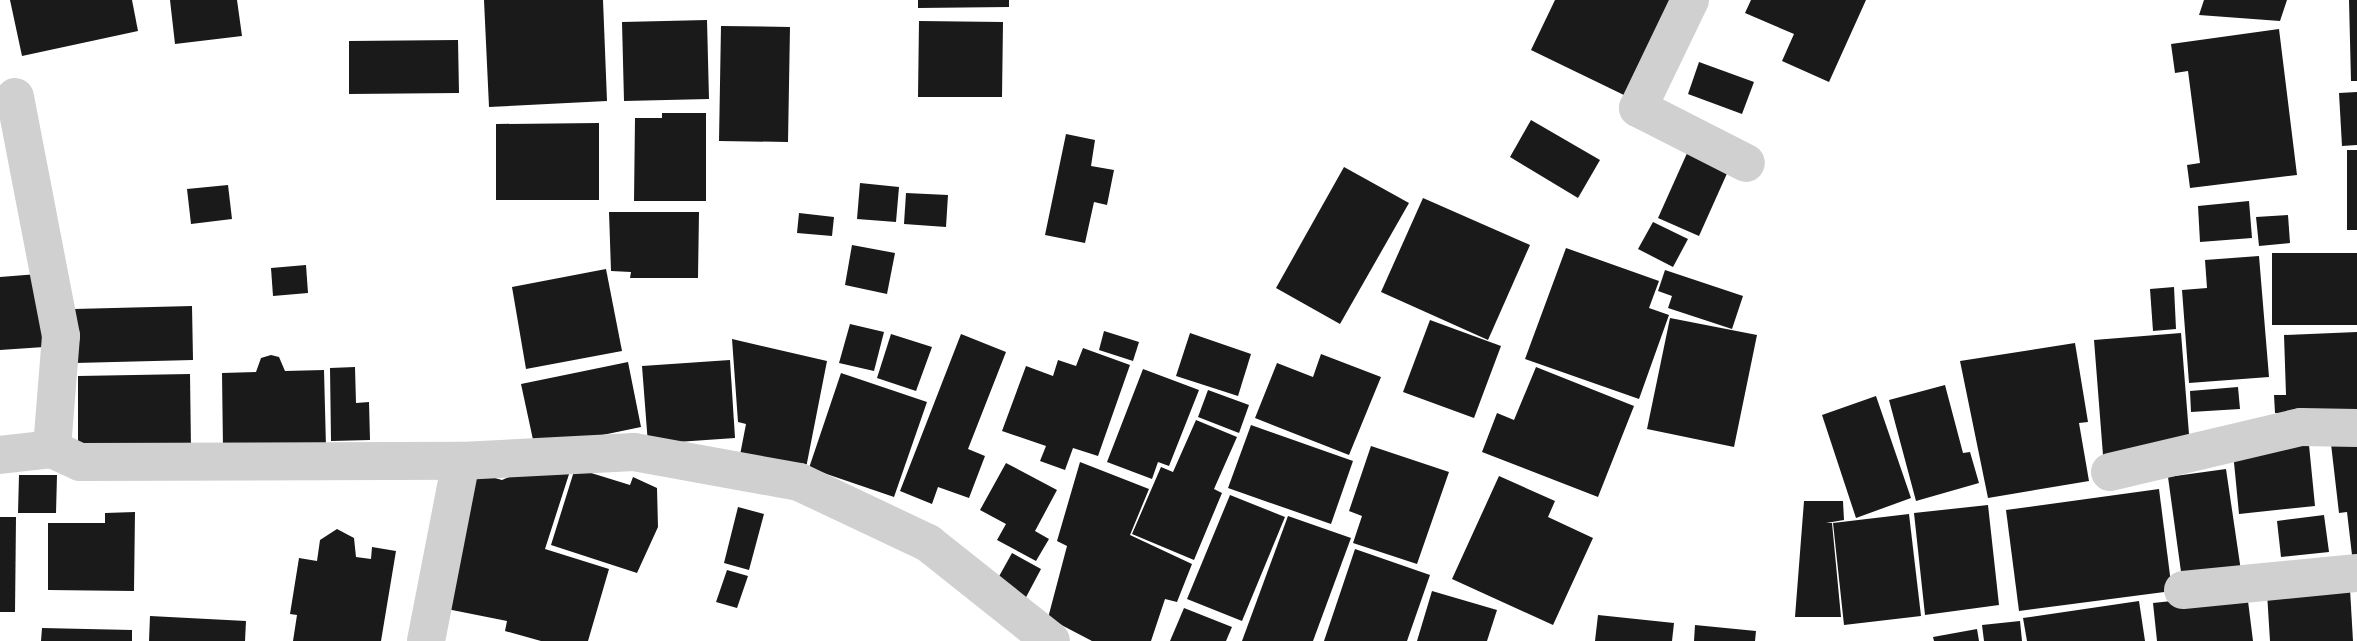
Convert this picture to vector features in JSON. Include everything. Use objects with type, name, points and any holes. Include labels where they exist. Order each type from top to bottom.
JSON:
[{"type":"street","points":[[1690,0],[1638,108],[1746,163]]},
{"type":"street","points":[[15,97],[61,336],[52,449]]},
{"type":"street","points":[[2110,472],[2301,427],[2357,428]]},
{"type":"street","points":[[0,455],[52,449],[80,462],[461,461],[634,452],[799,482],[928,544],[1051,641]]},
{"type":"street","points":[[426,641],[461,461]]},
{"type":"street","points":[[2183,590],[2357,573]]},
{"type":"building","points":[[10,0],[132,0],[138,31],[22,56]]},
{"type":"building","points":[[170,0],[237,0],[242,36],[175,44]]},
{"type":"building","points":[[484,0],[603,0],[607,101],[489,107]]},
{"type":"building","points":[[918,0],[1009,0],[1009,7],[918,8]]},
{"type":"building","points":[[1555,0],[1676,0],[1628,97],[1531,50]]},
{"type":"building","points":[[1751,0],[1866,0],[1829,82],[1782,61],[1794,34],[1745,13]]},
{"type":"building","points":[[2204,0],[2287,0],[2280,21],[2199,15]]},
{"type":"building","points":[[2349,0],[2357,0],[2357,81],[2351,81]]},
{"type":"building","points":[[707,20],[709,99],[624,101],[622,22]]},
{"type":"building","points":[[919,21],[1003,22],[1002,97],[918,97]]},
{"type":"building","points":[[721,26],[790,27],[788,142],[719,141]]},
{"type":"building","points":[[2279,29],[2297,175],[2190,188],[2187,165],[2200,163],[2188,71],[2175,73],[2171,44]]},
{"type":"building","points":[[458,40],[459,93],[349,94],[349,41]]},
{"type":"building","points":[[1699,62],[1754,82],[1742,114],[1688,94]]},
{"type":"building","points":[[2357,92],[2357,145],[2342,146],[2339,93]]},
{"type":"building","points":[[662,113],[706,113],[706,201],[634,201],[635,118],[662,118]]},
{"type":"building","points":[[1531,120],[1600,160],[1578,198],[1510,157]]},
{"type":"building","points":[[599,123],[599,200],[496,200],[496,124]]},
{"type":"building","points":[[1066,134],[1095,140],[1091,166],[1114,170],[1107,205],[1094,202],[1085,243],[1045,235]]},
{"type":"building","points":[[2347,150],[2357,150],[2357,230],[2347,230]]},
{"type":"building","points":[[1688,151],[1729,169],[1699,236],[1658,218]]},
{"type":"building","points":[[1344,167],[1409,203],[1340,324],[1276,288]]},
{"type":"building","points":[[860,183],[899,187],[896,222],[857,219]]},
{"type":"building","points":[[228,185],[232,219],[191,224],[187,189]]},
{"type":"building","points":[[906,193],[948,195],[946,227],[904,224]]},
{"type":"building","points":[[1423,198],[1530,245],[1488,340],[1381,292]]},
{"type":"building","points":[[2249,201],[2252,238],[2200,242],[2198,206]]},
{"type":"building","points":[[609,212],[699,212],[698,278],[630,278],[631,272],[611,271]]},
{"type":"building","points":[[799,213],[834,217],[832,236],[797,233]]},
{"type":"building","points":[[2288,215],[2290,243],[2259,246],[2256,217]]},
{"type":"building","points":[[1653,222],[1688,239],[1673,267],[1638,249]]},
{"type":"building","points":[[852,245],[895,253],[887,294],[845,285]]},
{"type":"building","points":[[1566,248],[1659,281],[1649,308],[1669,315],[1639,399],[1525,359]]},
{"type":"building","points":[[2272,253],[2357,253],[2357,325],[2272,325]]},
{"type":"building","points":[[2259,256],[2269,377],[2189,383],[2182,290],[2207,288],[2205,260]]},
{"type":"building","points":[[306,265],[308,293],[273,296],[271,268]]},
{"type":"building","points":[[606,269],[622,351],[526,369],[512,287]]},
{"type":"building","points":[[1665,270],[1743,296],[1732,329],[1668,308],[1672,296],[1658,291]]},
{"type":"building","points":[[38,274],[44,347],[0,350],[0,277]]},
{"type":"building","points":[[2174,287],[2176,329],[2153,331],[2150,289]]},
{"type":"building","points":[[192,306],[193,360],[75,363],[74,309]]},
{"type":"building","points":[[1670,318],[1757,335],[1734,447],[1647,429]]},
{"type":"building","points":[[1430,320],[1501,346],[1474,418],[1403,392]]},
{"type":"building","points":[[850,324],[884,332],[874,371],[839,363]]},
{"type":"building","points":[[1104,331],[1139,342],[1133,361],[1099,350]]},
{"type":"building","points":[[2357,332],[2357,416],[2275,413],[2274,395],[2286,395],[2284,335]]},
{"type":"building","points":[[1190,333],[1251,354],[1238,396],[1176,376]]},
{"type":"building","points":[[2181,333],[2190,447],[2103,455],[2094,340]]},
{"type":"building","points":[[891,334],[932,347],[916,391],[877,378]]},
{"type":"building","points":[[961,334],[1006,352],[968,449],[985,456],[969,498],[938,487],[932,504],[900,491]]},
{"type":"building","points":[[732,339],[827,361],[806,468],[740,455],[746,424],[738,422]]},
{"type":"building","points":[[2075,343],[2088,422],[2079,423],[2089,481],[1988,498],[1960,361]]},
{"type":"building","points":[[1083,348],[1130,365],[1098,456],[1073,448],[1065,470],[1040,461],[1046,446],[1002,431],[1026,366],[1053,376],[1058,360],[1076,366]]},
{"type":"building","points":[[1321,354],[1381,377],[1349,455],[1255,418],[1277,363],[1313,377]]},
{"type":"building","points":[[271,355],[279,357],[285,371],[324,370],[326,447],[223,450],[222,373],[256,372],[261,358]]},
{"type":"building","points":[[730,360],[735,438],[648,444],[642,366]]},
{"type":"building","points":[[628,362],[641,427],[535,449],[521,384]]},
{"type":"building","points":[[355,367],[356,403],[369,402],[370,440],[331,441],[330,368]]},
{"type":"building","points":[[1536,367],[1634,406],[1598,497],[1482,452],[1497,413],[1514,420]]},
{"type":"building","points":[[1143,369],[1199,390],[1169,466],[1158,462],[1152,479],[1107,462]]},
{"type":"building","points":[[841,373],[927,402],[894,497],[809,468]]},
{"type":"building","points":[[190,374],[191,450],[78,452],[78,376]]},
{"type":"building","points":[[1945,385],[1963,453],[1970,452],[1979,483],[1916,501],[1889,400]]},
{"type":"building","points":[[2238,387],[2240,409],[2191,412],[2190,391]]},
{"type":"building","points":[[1208,390],[1249,405],[1239,433],[1198,417]]},
{"type":"building","points":[[1876,396],[1911,498],[1856,518],[1822,415]]},
{"type":"building","points":[[1196,420],[1237,437],[1214,489],[1222,493],[1194,560],[1132,534],[1161,467],[1173,472]]},
{"type":"building","points":[[1251,425],[1353,461],[1331,524],[1228,488]]},
{"type":"building","points":[[2357,441],[2357,555],[2352,555],[2347,512],[2339,513],[2331,444]]},
{"type":"building","points":[[2309,445],[2315,506],[2239,514],[2233,452]]},
{"type":"building","points":[[1371,446],[1449,472],[1417,564],[1353,543],[1362,516],[1349,511]]},
{"type":"building","points":[[1080,462],[1149,489],[1130,535],[1192,564],[1177,602],[1165,599],[1151,641],[1092,641],[1048,618],[1067,546],[1057,541]]},
{"type":"building","points":[[1006,463],[1057,490],[1035,531],[1049,539],[1036,561],[997,540],[1006,524],[980,510]]},
{"type":"building","points":[[534,466],[571,468],[545,549],[609,569],[588,641],[541,641],[505,631],[507,621],[442,608],[473,472],[502,480]]},
{"type":"building","points":[[575,468],[630,485],[633,477],[657,488],[658,527],[637,573],[551,545]]},
{"type":"building","points":[[2226,469],[2241,571],[2182,579],[2168,477]]},
{"type":"building","points":[[19,475],[57,475],[56,513],[18,513]]},
{"type":"building","points":[[1499,476],[1555,501],[1548,517],[1593,538],[1553,625],[1452,579]]},
{"type":"building","points":[[2159,489],[2172,591],[2019,611],[2006,510]]},
{"type":"building","points":[[1230,495],[1285,517],[1242,621],[1187,599]]},
{"type":"building","points":[[1804,501],[1843,501],[1844,520],[1826,523],[1832,523],[1841,617],[1795,617]]},
{"type":"building","points":[[1988,505],[1999,605],[1925,615],[1914,513]]},
{"type":"building","points":[[738,507],[764,514],[749,570],[724,563]]},
{"type":"building","points":[[135,512],[134,591],[48,590],[48,523],[105,523],[105,513]]},
{"type":"building","points":[[1909,514],[1921,616],[1844,625],[1833,523]]},
{"type":"building","points":[[2324,515],[2329,552],[2281,557],[2277,521]]},
{"type":"building","points":[[1288,516],[1351,538],[1313,641],[1242,641]]},
{"type":"building","points":[[0,517],[16,517],[15,612],[0,612]]},
{"type":"building","points":[[337,529],[354,538],[356,557],[371,559],[372,547],[396,551],[381,641],[293,641],[297,615],[290,614],[299,558],[317,561],[320,540]]},
{"type":"building","points":[[1355,549],[1430,575],[1407,641],[1324,641]]},
{"type":"building","points":[[1012,553],[1041,569],[1024,601],[997,580]]},
{"type":"building","points":[[727,570],[748,576],[737,608],[716,602]]},
{"type":"building","points":[[2350,589],[2353,641],[2270,641],[2267,593]]},
{"type":"building","points":[[1432,591],[1497,610],[1487,641],[1417,641]]},
{"type":"building","points":[[2247,593],[2253,641],[2157,641],[2153,603]]},
{"type":"building","points":[[2139,601],[2145,641],[2027,641],[2023,618]]},
{"type":"building","points":[[1184,608],[1232,627],[1226,641],[1170,641]]},
{"type":"building","points":[[1598,615],[1674,623],[1672,641],[1595,641]]},
{"type":"building","points":[[150,616],[246,621],[245,641],[149,641]]},
{"type":"building","points":[[2020,621],[2022,641],[1984,641],[1982,625]]},
{"type":"building","points":[[1695,625],[1756,631],[1755,641],[1694,641]]},
{"type":"building","points":[[42,628],[132,630],[132,641],[41,641]]},
{"type":"building","points":[[1977,629],[1979,641],[1934,641],[1933,637]]}]
